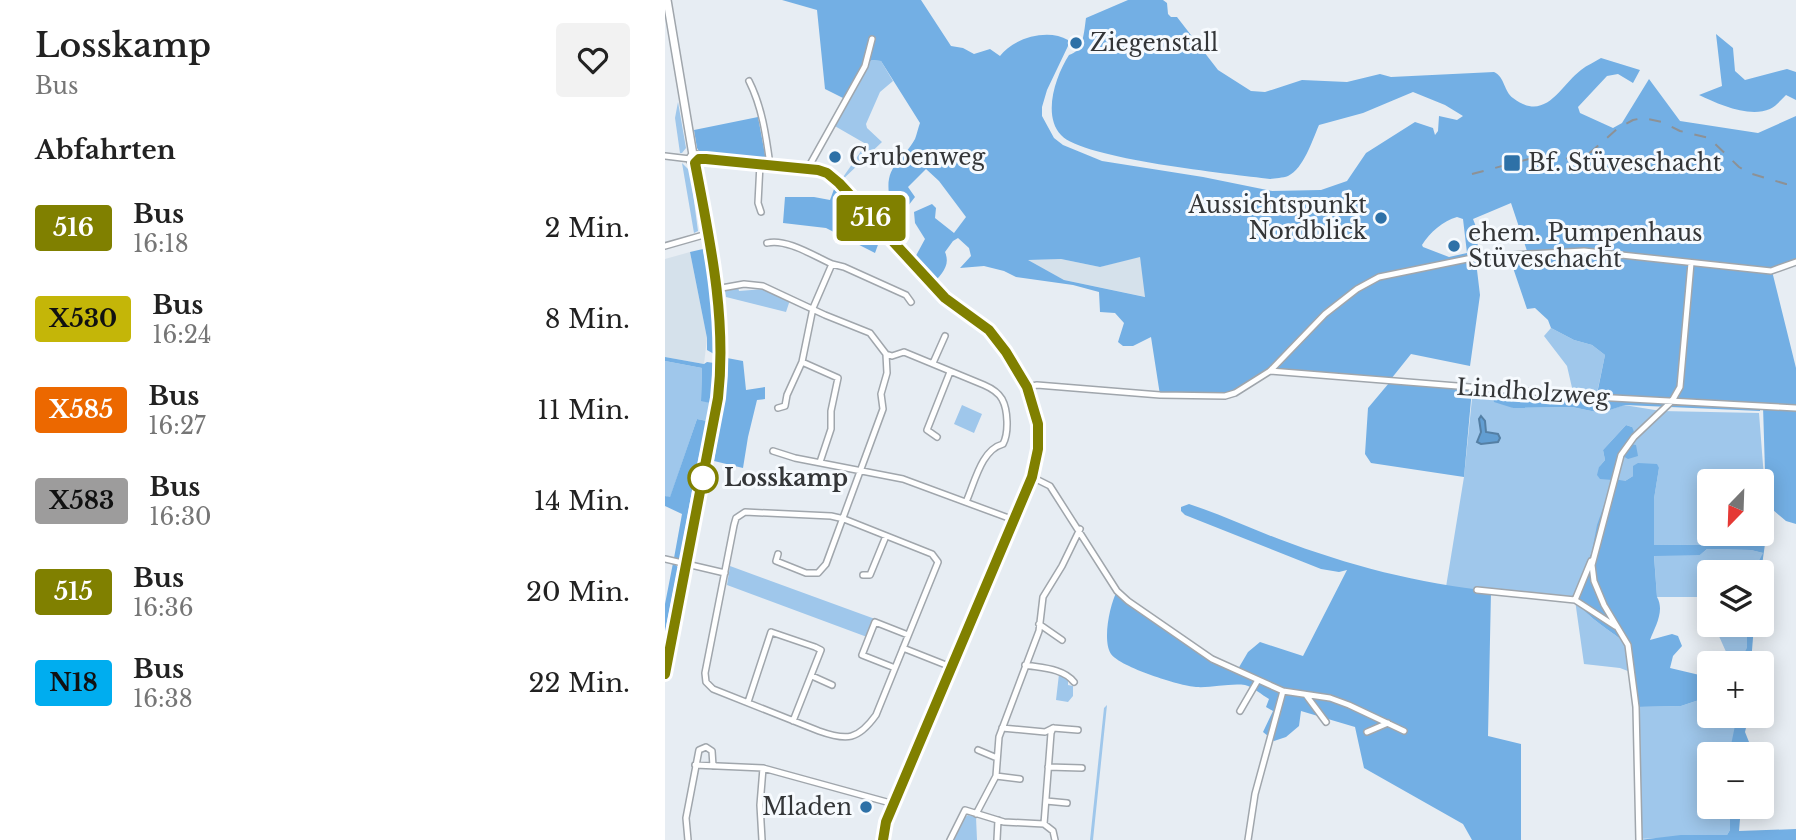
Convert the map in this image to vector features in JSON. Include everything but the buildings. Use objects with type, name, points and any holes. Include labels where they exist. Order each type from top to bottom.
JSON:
[{"type":"street","points":[[665,674],[720,377],[722,337],[667,0]]},
{"type":"street","points":[[808,169],[865,66],[872,39]]},
{"type":"street","points":[[749,81],[764,120],[770,165]]},
{"type":"street","points":[[665,156],[827,173],[945,298],[989,330],[1027,387],[1038,424],[1038,449],[1032,477],[886,822],[883,840]]},
{"type":"street","points":[[761,164],[758,203],[761,212]]},
{"type":"street","points":[[665,246],[707,234]]},
{"type":"street","points":[[767,243],[785,244],[844,267],[906,295],[911,302]]},
{"type":"street","points":[[1027,387],[1037,385],[1214,397],[1235,393],[1270,371],[1341,300],[1379,277],[1477,257],[1566,251],[1771,271],[1796,262]]},
{"type":"street","points":[[1639,840],[1636,706],[1628,645],[1604,606],[1594,581],[1593,565],[1621,455],[1634,437],[1672,401],[1682,381],[1691,263]]},
{"type":"street","points":[[778,408],[785,406],[787,394],[802,362],[813,308],[832,264]]},
{"type":"street","points":[[716,289],[744,284],[763,286],[870,333],[886,354],[892,356],[905,352],[996,391],[1002,398],[1006,411],[1007,438],[1003,444],[994,447],[985,456],[966,502]]},
{"type":"street","points":[[933,363],[945,336]]},
{"type":"street","points":[[778,554],[776,561],[806,573],[818,573],[826,564],[883,410],[881,394],[887,373],[886,354]]},
{"type":"street","points":[[802,362],[838,378],[831,411],[831,429],[820,462]]},
{"type":"street","name":"Lindholzweg","points":[[1270,371],[1796,408]]},
{"type":"street","points":[[937,437],[927,430],[950,372]]},
{"type":"street","points":[[773,451],[903,479],[1014,520]]},
{"type":"street","points":[[1032,477],[1050,486],[1117,591],[1200,652],[1283,691],[1330,698],[1404,732]]},
{"type":"street","points":[[757,512],[805,517],[831,516],[886,536],[932,554],[938,562],[876,715],[865,729],[853,737],[831,735],[713,689],[706,682],[705,673],[734,525],[741,514],[757,512]]},
{"type":"street","points":[[975,813],[996,776],[1002,727],[1039,631],[1043,597],[1080,530]]},
{"type":"street","points":[[863,575],[870,575],[886,536]]},
{"type":"street","points":[[1575,600],[1595,554]]},
{"type":"street","points":[[665,559],[725,573]]},
{"type":"street","points":[[1477,590],[1575,600],[1618,628]]},
{"type":"street","points":[[895,668],[862,655],[874,622],[908,635]]},
{"type":"street","points":[[1039,624],[1062,640]]},
{"type":"street","points":[[748,702],[771,632],[821,650],[793,721]]},
{"type":"street","points":[[903,648],[951,667]]},
{"type":"street","points":[[1025,665],[1059,672],[1069,676],[1074,682]]},
{"type":"street","points":[[812,677],[832,685]]},
{"type":"street","points":[[1240,711],[1258,680]]},
{"type":"street","points":[[1248,840],[1255,793],[1283,691]]},
{"type":"street","points":[[1306,695],[1326,722]]},
{"type":"street","points":[[1367,732],[1388,723]]},
{"type":"street","points":[[1002,727],[1045,732],[1053,728],[1078,730]]},
{"type":"street","points":[[1044,824],[1053,728]]},
{"type":"street","points":[[688,840],[686,818],[699,750],[706,747],[712,751],[713,766]]},
{"type":"street","points":[[978,750],[997,758]]},
{"type":"street","points":[[695,765],[763,768],[894,804]]},
{"type":"street","points":[[1048,767],[1082,768]]},
{"type":"street","points":[[762,840],[760,816],[763,768]]},
{"type":"street","points":[[996,776],[1020,779]]},
{"type":"street","points":[[1046,802],[1067,803]]},
{"type":"street","points":[[950,840],[965,810],[998,820],[1044,824],[1053,831],[1055,840]]},
{"type":"street","points":[[997,840],[998,820]]},
{"type":"shaded area","points":[[782,0],[921,0],[951,46],[974,54],[990,49],[1000,56],[1013,44],[1041,35],[1068,40],[1068,46],[1042,107],[1042,116],[1054,138],[1063,145],[1102,161],[1272,191],[1321,190],[1347,181],[1366,153],[1415,122],[1433,128],[1435,135],[1438,131],[1439,116],[1457,120],[1463,116],[1445,105],[1413,92],[1363,113],[1319,125],[1299,167],[1288,176],[1270,179],[1159,164],[1097,151],[1074,144],[1061,135],[1052,117],[1056,84],[1069,55],[1080,45],[1086,18],[1128,0],[1163,0],[1167,3],[1168,14],[1177,17],[1218,70],[1251,91],[1265,92],[1302,80],[1347,82],[1380,74],[1391,77],[1494,72],[1513,98],[1525,105],[1535,106],[1551,99],[1581,70],[1601,58],[1640,70],[1633,83],[1618,74],[1607,76],[1578,107],[1580,113],[1613,128],[1622,123],[1649,79],[1680,121],[1758,133],[1796,116],[1796,262],[1772,271],[1796,368],[1796,524],[1786,521],[1775,512],[1775,469],[1765,469],[1763,406],[1597,394],[1605,355],[1592,345],[1574,340],[1551,328],[1548,320],[1535,308],[1527,309],[1509,256],[1528,254],[1511,203],[1473,219],[1478,232],[1477,270],[1480,295],[1470,366],[1411,354],[1391,379],[1270,371],[1225,396],[1160,395],[1151,337],[1133,346],[1123,346],[1118,342],[1124,323],[1115,313],[1100,312],[1099,292],[1073,285],[1016,277],[984,266],[960,268],[971,256],[969,248],[958,238],[945,252],[946,266],[932,285],[912,263],[925,239],[915,223],[914,212],[932,204],[936,208],[935,218],[954,233],[966,217],[939,181],[926,169],[908,187],[915,197],[908,206],[889,194],[888,184],[892,170],[915,139],[920,123],[881,61],[872,60],[865,66],[847,100],[825,89],[817,10]],"holes":[[[1457,217],[1463,219],[1467,253],[1449,257],[1423,247],[1425,240],[1437,228]],[[1140,257],[1145,297],[1064,280],[1028,260],[1061,259],[1100,267]]]},
{"type":"shaded area","points":[[1716,34],[1733,48],[1735,71],[1745,80],[1787,69],[1796,72],[1796,100],[1786,95],[1770,109],[1753,112],[1734,109],[1699,95],[1722,86]]},
{"type":"shaded area","points":[[872,60],[881,61],[893,81],[880,92],[866,124],[882,142],[839,183],[866,144],[833,125],[865,66]]},
{"type":"shaded area","points":[[678,102],[686,148],[682,153],[675,118]]},
{"type":"shaded area","points":[[758,117],[766,160],[701,154],[697,148],[694,130]]},
{"type":"shaded area","points":[[682,163],[690,171],[698,231],[694,233]]},
{"type":"shaded area","points":[[837,181],[883,231],[875,253],[826,228],[783,223],[785,197],[830,200]]},
{"type":"shaded area","points":[[703,249],[715,317],[714,354],[707,350],[690,252]]},
{"type":"shaded area","points":[[690,252],[707,338],[704,364],[665,357],[665,259]]},
{"type":"shaded area","points":[[1140,256],[1146,297],[1064,280],[1026,260],[1061,259],[1100,267]]},
{"type":"shaded area","points":[[738,287],[739,291],[764,289],[790,300],[786,312],[726,297],[725,290]]},
{"type":"shaded area","points":[[1551,328],[1574,340],[1592,345],[1605,355],[1597,393],[1573,392],[1567,366],[1544,336]]},
{"type":"shaded area","points":[[665,357],[704,364],[714,363],[710,403],[701,401],[702,368],[665,361]]},
{"type":"shaded area","points":[[727,358],[743,361],[746,390],[765,387],[765,399],[757,400],[743,468],[714,461],[726,388]]},
{"type":"shaded area","points":[[665,361],[702,368],[701,400],[710,403],[707,421],[697,419],[670,498],[665,496]]},
{"type":"shaded area","points":[[1389,383],[1472,389],[1464,477],[1371,463],[1365,454],[1368,408]]},
{"type":"shaded area","points":[[1473,389],[1492,391],[1513,408],[1572,407],[1601,413],[1624,405],[1661,411],[1759,413],[1763,469],[1697,469],[1697,545],[1654,545],[1654,499],[1659,468],[1633,466],[1633,476],[1625,481],[1601,515],[1592,551],[1578,583],[1575,600],[1446,587],[1464,477]],"holes":[[[1626,425],[1632,427],[1628,444],[1632,446],[1599,467],[1605,460],[1603,450]]]},
{"type":"shaded area","points":[[1492,391],[1760,411],[1625,405],[1601,413],[1572,407],[1513,408],[1494,402]]},
{"type":"shaded area","points":[[962,405],[982,414],[974,433],[954,424]]},
{"type":"shaded area","points":[[1481,416],[1485,421],[1486,432],[1498,434],[1498,442],[1477,442],[1481,432]]},
{"type":"shaded area","points":[[697,419],[707,421],[680,558],[674,558],[682,514],[665,506],[665,496],[670,497]]},
{"type":"shaded area","points":[[1626,425],[1632,427],[1634,436],[1629,444],[1636,445],[1638,456],[1628,459],[1621,455],[1614,479],[1625,481],[1633,476],[1633,466],[1638,463],[1657,464],[1659,468],[1654,499],[1654,545],[1765,546],[1763,560],[1760,560],[1763,553],[1751,550],[1707,549],[1700,555],[1654,556],[1660,608],[1650,640],[1672,634],[1678,636],[1682,646],[1673,656],[1670,668],[1697,674],[1697,701],[1681,706],[1636,707],[1628,645],[1593,619],[1575,600],[1578,583],[1592,551],[1597,525],[1613,480],[1600,479],[1597,475],[1605,460],[1603,450]]},
{"type":"shaded area","points":[[1189,504],[1268,535],[1357,565],[1437,584],[1491,591],[1488,736],[1521,744],[1521,840],[1472,840],[1463,824],[1364,768],[1355,727],[1301,711],[1299,726],[1286,737],[1274,741],[1263,732],[1273,711],[1266,707],[1269,699],[1251,687],[1196,687],[1177,683],[1138,670],[1111,654],[1107,631],[1117,591],[1200,652],[1238,669],[1248,652],[1260,642],[1303,656],[1347,570],[1339,572],[1321,569],[1185,515],[1181,507]]},
{"type":"shaded area","points":[[1707,549],[1751,550],[1763,553],[1762,560],[1697,560],[1697,597],[1657,597],[1654,555],[1700,555]]},
{"type":"shaded area","points":[[673,563],[678,567],[665,642],[665,604]]},
{"type":"shaded area","points":[[730,566],[875,619],[867,637],[727,585]]},
{"type":"shaded area","points":[[1575,600],[1593,619],[1628,645],[1633,673],[1620,668],[1584,664]]},
{"type":"shaded area","points":[[1719,637],[1752,637],[1751,651],[1726,651]]},
{"type":"shaded area","points":[[1747,637],[1753,637],[1752,651],[1745,651]]},
{"type":"shaded area","points":[[1059,674],[1068,678],[1068,685],[1073,686],[1073,696],[1068,702],[1056,700]]},
{"type":"shaded area","points":[[1697,701],[1697,728],[1741,728],[1740,742],[1697,742],[1697,819],[1730,819],[1730,830],[1727,835],[1639,839],[1636,707],[1681,706]]},
{"type":"shaded area","points":[[1107,705],[1093,840],[1090,840],[1104,708]]},
{"type":"shaded area","points":[[1735,728],[1746,728],[1749,742],[1732,742]]},
{"type":"shaded area","points":[[968,815],[976,817],[977,840],[954,840],[964,818]]},
{"type":"shaded area","points":[[1730,819],[1740,819],[1739,831],[1796,829],[1796,840],[1639,840],[1681,835],[1727,835]]},
{"type":"railway","points":[[1472,174],[1529,159],[1579,158],[1591,152],[1618,128],[1643,118],[1709,138],[1749,173],[1786,184],[1796,183]]},
{"type":"bus line","name":"516","points":[[665,674],[718,398],[722,359],[720,318],[695,163],[699,159],[706,159],[818,170],[827,173],[839,183],[949,302],[989,330],[997,339],[1027,387],[1038,424],[1038,449],[1032,477],[886,822],[883,840]]},
{"type":"place","name":"Ziegenstall","points":[[1076,43]]},
{"type":"place","name":"Grubenweg","points":[[835,157]]},
{"type":"place","name":"Bf. Stüveschacht","points":[[1512,163]]},
{"type":"place","name":"Aussichtspunkt Nordblick","points":[[1381,218]]},
{"type":"place","name":"ehem. Pumpenhaus Stüveschacht","points":[[1454,246]]},
{"type":"place","name":"Losskamp","points":[[703,478]]},
{"type":"place","name":"Mladen","points":[[866,807]]}]
